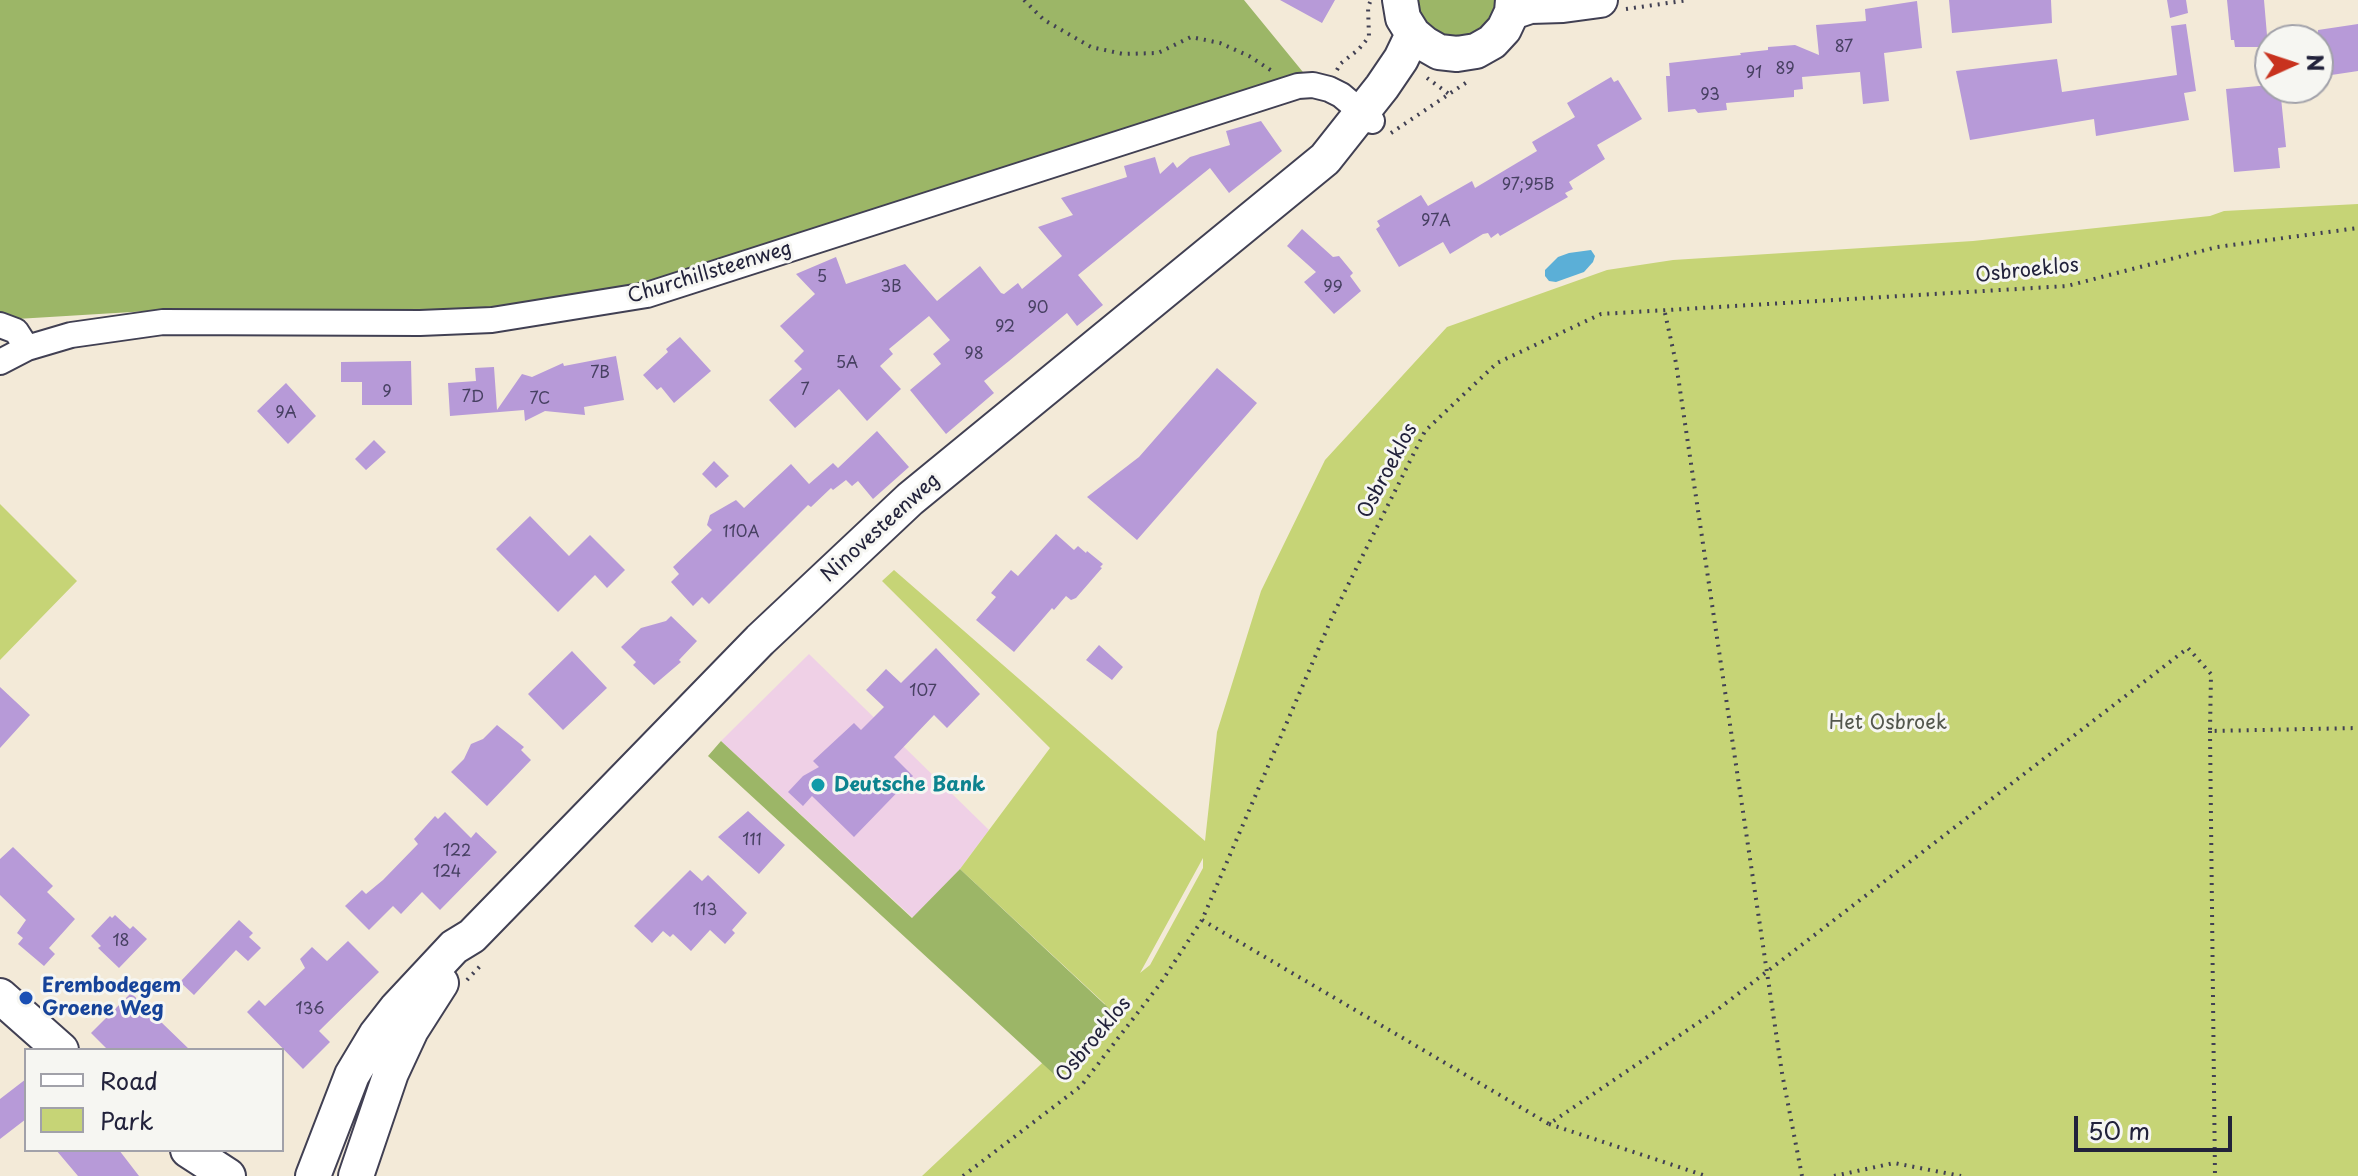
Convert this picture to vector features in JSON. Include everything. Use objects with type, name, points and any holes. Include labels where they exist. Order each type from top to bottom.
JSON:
[{"type":"main road","points":[[1400,0],[1403,18],[1426,43],[1457,54],[1476,51],[1492,42],[1504,29],[1513,6],[1612,4]]},
{"type":"main road","name":"Ninovesteenweg","points":[[356,1176],[391,1073],[411,1030],[479,948],[760,640],[910,499],[1325,159],[1375,124],[1401,59],[1426,43]]},
{"type":"main road","name":"Ninovesteenweg","points":[[313,1176],[352,1075],[376,1035],[454,947],[479,948]]},
{"type":"main road","points":[[0,996],[59,1048]]},
{"type":"main road","points":[[192,1152],[232,1174]]},
{"type":"street","name":"Churchillsteenweg","points":[[0,362],[27,348],[71,335],[163,322],[420,323],[492,320],[647,295],[1298,86],[1313,85],[1329,89],[1341,95],[1375,124]]},
{"type":"street","points":[[0,325],[16,331],[27,348]]},
{"type":"path","points":[[1024,0],[1044,20],[1091,47],[1123,54],[1158,53],[1191,37],[1234,49],[1298,86]]},
{"type":"path","points":[[1369,37],[1368,7],[1371,0]]},
{"type":"path","points":[[1612,4],[1689,0]]},
{"type":"path","points":[[1375,124],[1476,76]]},
{"type":"path","name":"Osbroeklos","points":[[963,1176],[1081,1086],[1160,984],[1202,920],[1333,615],[1425,431],[1497,363],[1601,314],[2067,286],[2217,247],[2358,228]]},
{"type":"path","points":[[1665,312],[1676,363],[1782,1073],[1802,1176]]},
{"type":"path","points":[[1549,1124],[1717,1010],[2188,648],[2211,674],[2215,1176]]},
{"type":"path","points":[[2210,731],[2358,728]]},
{"type":"path","points":[[1202,920],[1549,1124],[1706,1176]]},
{"type":"path","points":[[464,983],[479,948]]},
{"type":"path","points":[[1834,1176],[1894,1163],[1961,1176]]},
{"type":"shaded area","points":[[809,654],[989,830],[960,869],[913,918],[721,741]]},
{"type":"green space","points":[[0,0],[1244,0],[1307,77],[646,285],[493,310],[434,313],[165,310],[0,320]]},
{"type":"green space","points":[[1414,0],[1502,0],[1486,32],[1446,40],[1423,25]]},
{"type":"green space","name":"Het Osbroek","points":[[2358,204],[2358,1176],[922,1176],[1105,1004],[960,869],[1050,748],[882,581],[894,570],[1205,841],[1217,732],[1261,591],[1325,460],[1447,327],[1607,270],[1673,260],[1973,241],[2210,216],[2224,211]],"holes":[[[1203,858],[1203,868],[1150,965],[1140,973]]]},
{"type":"green space","points":[[0,504],[77,581],[0,660]]},
{"type":"green space","points":[[721,741],[912,918],[960,869],[1116,1015],[1095,1046],[1057,1077],[708,756]]},
{"type":"water","points":[[1591,250],[1595,256],[1584,272],[1556,282],[1549,281],[1545,276],[1545,270],[1558,257]]},
{"type":"building","points":[[1280,0],[1335,0],[1322,23]]},
{"type":"building","points":[[1949,0],[2051,0],[2052,23],[1952,33]]},
{"type":"building","points":[[2167,0],[2186,0],[2188,13],[2170,18]]},
{"type":"building","points":[[2227,0],[2264,0],[2266,24],[2254,24],[2254,47],[2235,47],[2234,40],[2231,40]]},
{"type":"building","points":[[1917,1],[1922,48],[1884,53],[1889,101],[1863,104],[1860,72],[1802,77],[1803,89],[1794,90],[1794,97],[1726,103],[1727,110],[1668,112],[1666,76],[1670,76],[1669,63],[1795,45],[1819,55],[1816,25],[1866,21],[1865,9]]},
{"type":"building","points":[[2186,24],[2196,91],[2184,93],[2189,120],[2096,136],[2094,119],[1970,140],[1956,71],[2057,59],[2062,92],[2177,75],[2171,26]]},
{"type":"building","points":[[2358,24],[2358,71],[2334,75],[2334,28]]},
{"type":"building","points":[[1611,77],[1614,82],[1618,80],[1642,119],[1597,145],[1605,159],[1569,182],[1573,189],[1565,193],[1568,197],[1500,236],[1498,233],[1491,238],[1488,233],[1483,234],[1450,254],[1443,242],[1399,267],[1376,229],[1380,226],[1377,221],[1421,195],[1428,206],[1472,181],[1475,188],[1537,151],[1532,142],[1575,117],[1567,103]]},
{"type":"building","points":[[2254,86],[2254,104],[2282,104],[2286,147],[2278,148],[2280,168],[2234,172],[2226,89]]},
{"type":"building","points":[[1261,121],[1282,151],[1229,193],[1210,168],[1078,275],[1103,305],[1077,326],[1067,313],[984,381],[994,393],[946,434],[910,390],[941,364],[933,354],[950,340],[929,316],[889,349],[893,354],[880,366],[901,389],[867,421],[839,389],[795,428],[769,400],[802,369],[794,361],[804,351],[780,326],[815,294],[796,274],[836,257],[846,284],[905,264],[937,301],[980,266],[1001,293],[1018,283],[1022,289],[1062,256],[1038,227],[1073,215],[1061,198],[1127,177],[1124,166],[1155,157],[1160,174],[1173,162],[1177,168],[1190,157],[1230,145],[1226,131]]},
{"type":"building","points":[[1302,229],[1333,257],[1339,256],[1353,273],[1350,276],[1361,291],[1334,314],[1304,282],[1316,272],[1287,246]]},
{"type":"building","points":[[680,337],[711,371],[674,403],[661,387],[657,390],[643,375]]},
{"type":"building","points":[[616,356],[624,400],[584,407],[585,415],[545,411],[525,421],[524,410],[450,416],[448,383],[476,381],[475,368],[494,367],[497,410],[522,374],[532,377],[563,363],[564,366]]},
{"type":"building","points":[[411,361],[412,405],[362,405],[362,382],[341,382],[341,362]]},
{"type":"building","points":[[1217,368],[1257,403],[1137,540],[1087,497],[1139,457]]},
{"type":"building","points":[[286,383],[316,416],[288,444],[257,411]]},
{"type":"building","points":[[877,431],[909,467],[873,499],[858,481],[852,486],[846,480],[833,490],[831,488],[811,507],[808,505],[709,604],[702,597],[693,606],[671,582],[679,574],[673,567],[712,530],[707,525],[710,515],[736,500],[744,508],[791,464],[809,484],[833,463],[838,468]]},
{"type":"building","points":[[374,440],[386,452],[366,470],[355,459]]},
{"type":"building","points":[[714,461],[729,476],[716,488],[702,474]]},
{"type":"building","points":[[530,516],[569,556],[590,535],[625,570],[607,588],[595,575],[558,612],[496,549]]},
{"type":"building","points":[[1056,534],[1074,550],[1078,546],[1087,551],[1103,564],[1102,568],[1076,598],[1071,600],[1066,596],[1054,610],[1052,608],[1014,652],[976,620],[996,597],[991,593],[1011,570],[1018,576]]},
{"type":"building","points":[[671,616],[697,641],[679,660],[681,662],[654,685],[633,665],[636,662],[621,647],[641,628],[666,621]]},
{"type":"building","points":[[1099,645],[1123,667],[1112,680],[1086,660]]},
{"type":"building","points":[[936,648],[980,694],[947,728],[934,715],[894,757],[913,776],[854,837],[812,796],[803,806],[788,792],[803,776],[819,767],[813,761],[854,723],[861,730],[884,707],[866,690],[886,669],[901,683]]},
{"type":"building","points":[[572,651],[607,688],[563,730],[528,694]]},
{"type":"building","points":[[0,687],[30,715],[0,748]]},
{"type":"building","points":[[497,725],[524,747],[521,750],[531,760],[487,806],[451,772],[464,759],[471,744],[483,739]]},
{"type":"building","points":[[748,811],[785,845],[759,874],[718,837]]},
{"type":"building","points":[[445,812],[471,838],[476,832],[497,852],[440,910],[422,892],[401,914],[393,906],[369,930],[345,906],[362,890],[366,894],[383,880],[418,844],[414,839],[435,816],[438,819]]},
{"type":"building","points":[[13,847],[53,886],[47,892],[75,919],[49,948],[55,954],[44,966],[18,944],[23,938],[17,933],[26,920],[0,895],[0,859]]},
{"type":"building","points":[[690,870],[702,881],[708,875],[747,913],[725,944],[710,930],[691,951],[673,934],[670,937],[663,931],[652,943],[634,926]]},
{"type":"building","points":[[115,915],[147,939],[119,968],[98,948],[101,946],[91,936],[110,916]]},
{"type":"building","points":[[239,920],[253,933],[249,937],[261,948],[248,961],[236,950],[194,995],[180,982]]},
{"type":"building","points":[[348,941],[379,972],[319,1031],[330,1042],[303,1069],[247,1012],[259,1000],[265,1006],[305,968],[300,959],[312,947],[327,961]]},
{"type":"building","points":[[131,993],[188,1048],[106,1048],[91,1033]]},
{"type":"building","points":[[24,1081],[24,1121],[0,1139],[0,1099]]},
{"type":"building","points":[[58,1152],[121,1152],[139,1176],[78,1176]]},
{"type":"place","name":"Deutsche Bank","points":[[818,785]]},
{"type":"place","name":"Erembodegem Groene Weg","points":[[26,998]]}]
